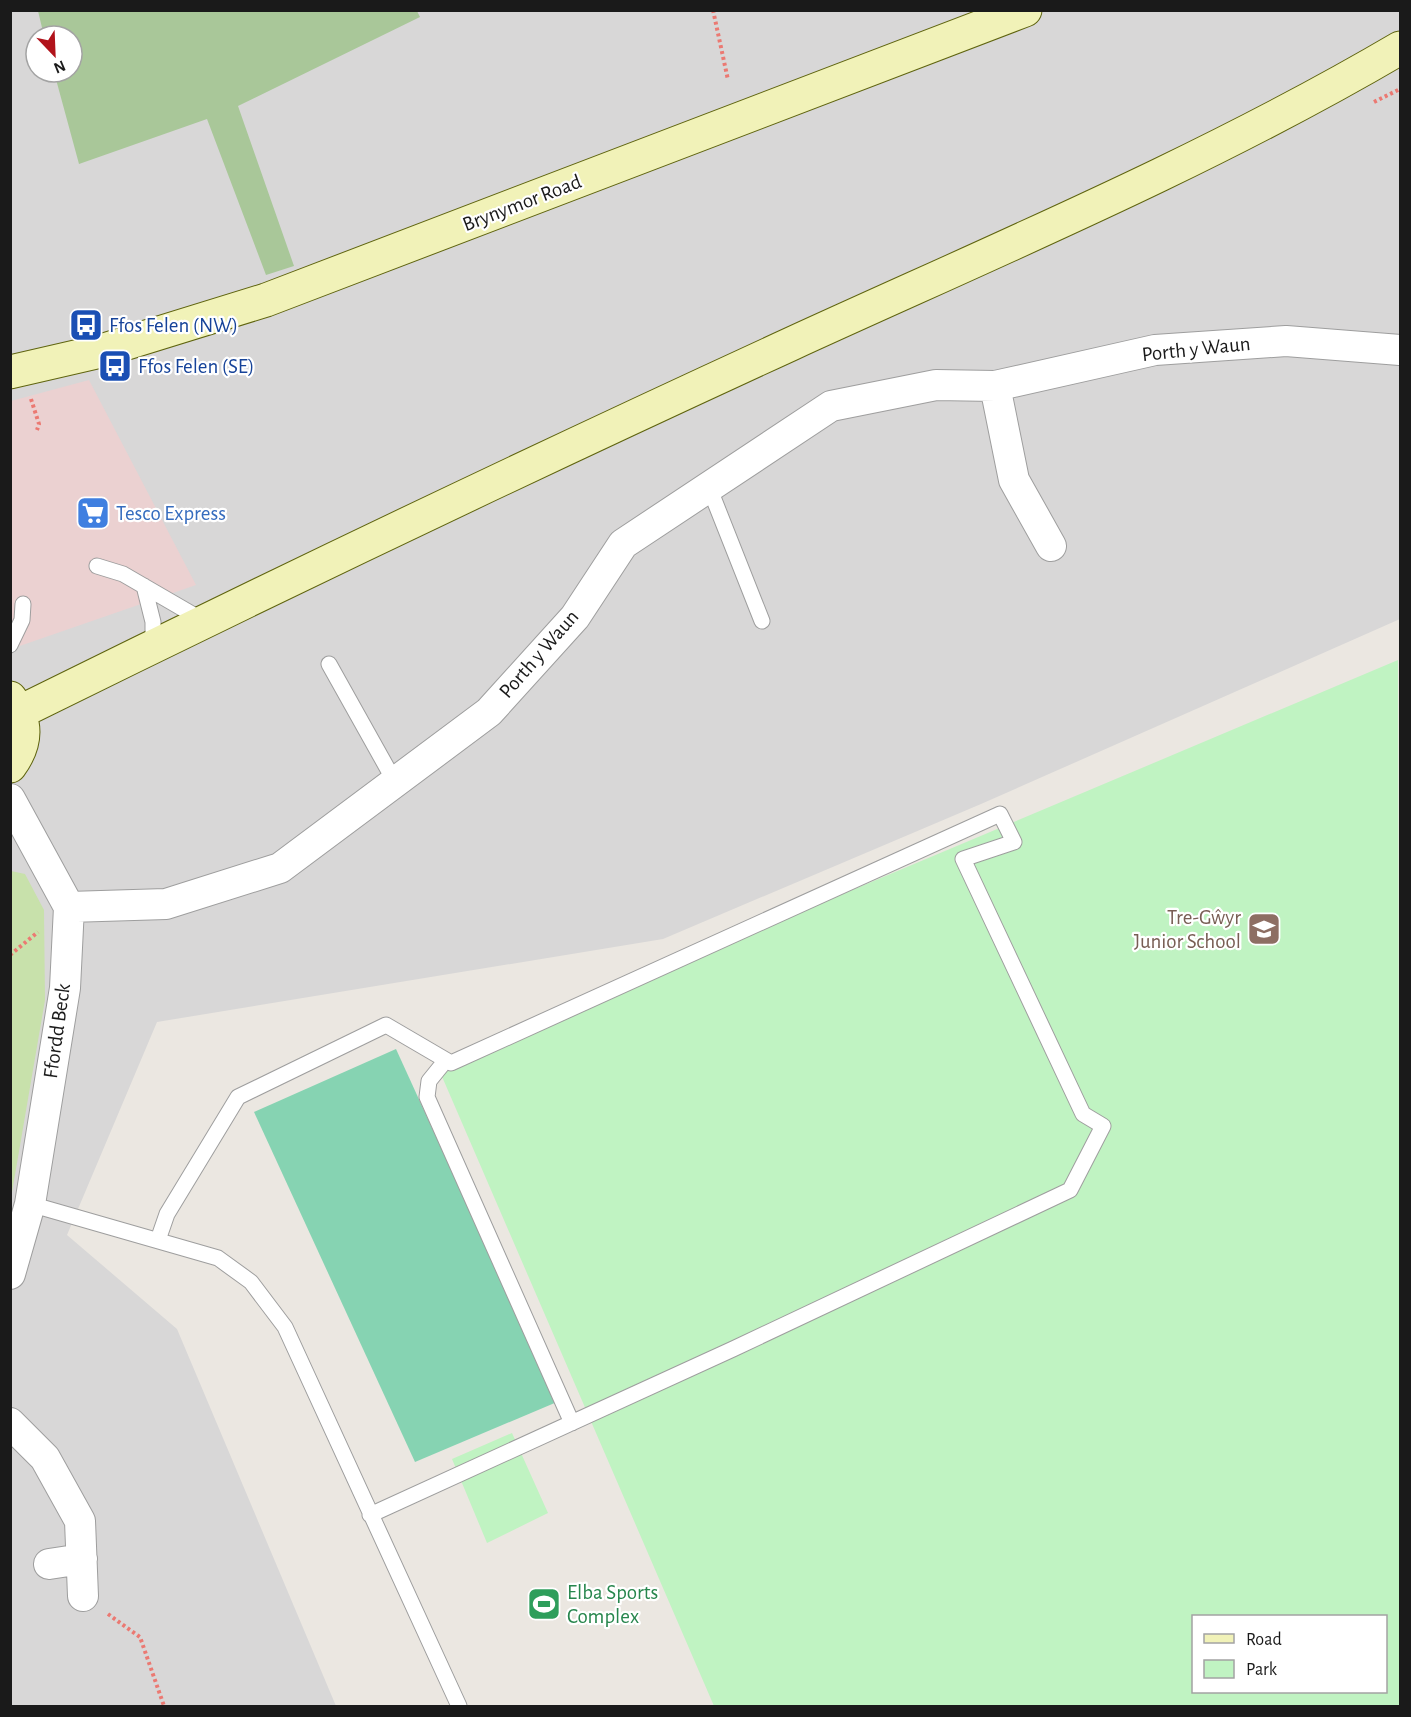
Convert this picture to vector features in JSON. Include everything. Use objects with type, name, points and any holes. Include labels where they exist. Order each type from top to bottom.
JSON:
[{"type":"main road","name":"Brynymor Road","points":[[10,372],[101,351],[266,300],[1025,10]]},
{"type":"main road","points":[[10,766],[23,741],[24,726],[15,705],[153,646],[620,423],[1132,188],[1341,82],[1401,48]]},
{"type":"street","name":"Porth y Waun","points":[[69,907],[166,904],[280,868],[489,711],[574,616],[623,544],[831,406],[936,385],[995,386],[1155,350],[1286,341],[1401,350]]},
{"type":"street","points":[[995,386],[1014,480],[1051,546]]},
{"type":"street","points":[[10,799],[69,907]]},
{"type":"street","name":"Ffordd Beck","points":[[10,1274],[30,1204],[65,988],[69,907]]},
{"type":"street","points":[[10,1423],[45,1458],[81,1521],[83,1596]]},
{"type":"street","points":[[49,1564],[82,1559]]},
{"type":"lane","points":[[709,487],[762,621]]},
{"type":"lane","points":[[97,566],[123,574],[204,621]]},
{"type":"lane","points":[[144,586],[153,622],[153,646]]},
{"type":"lane","points":[[10,645],[22,620],[23,604]]},
{"type":"lane","points":[[329,664],[395,782]]},
{"type":"lane","points":[[158,1240],[167,1214],[238,1097],[386,1025],[451,1063],[1000,814],[1014,842],[963,859],[1083,1114],[1103,1126],[1070,1190],[370,1515]]},
{"type":"lane","points":[[446,1060],[429,1081],[427,1097],[572,1423]]},
{"type":"lane","points":[[30,1204],[218,1257],[251,1282],[285,1327],[459,1707]]},
{"type":"path","points":[[713,10],[728,80]]},
{"type":"path","points":[[83,1596],[140,1637],[164,1707]]},
{"type":"shaded area","points":[[11,11],[1400,11],[1400,619],[981,804],[663,939],[157,1022],[67,1235],[177,1329],[336,1706],[11,1706]]},
{"type":"shaded area","points":[[89,380],[196,585],[11,649],[11,401]]},
{"type":"green space","points":[[38,11],[417,11],[420,17],[238,106],[294,266],[266,275],[207,119],[79,164],[57,84],[84,84],[84,24],[41,24]]},
{"type":"green space","points":[[1398,660],[1400,1706],[714,1706],[437,1065]]},
{"type":"green space","points":[[11,871],[25,874],[44,910],[45,1000],[11,1198]]},
{"type":"green space","points":[[396,1049],[557,1402],[415,1462],[254,1112]]},
{"type":"green space","points":[[512,1433],[548,1513],[487,1543],[452,1459]]},
{"type":"place","name":"Ffos Felen (NW)","points":[[86,325]]},
{"type":"place","name":"Ffos Felen (SE)","points":[[115,366]]},
{"type":"place","name":"Tesco Express","points":[[93,513]]},
{"type":"place","name":"Tre-Gŵyr Junior School","points":[[1264,929]]},
{"type":"place","name":"Elba Sports Complex","points":[[544,1604]]}]
